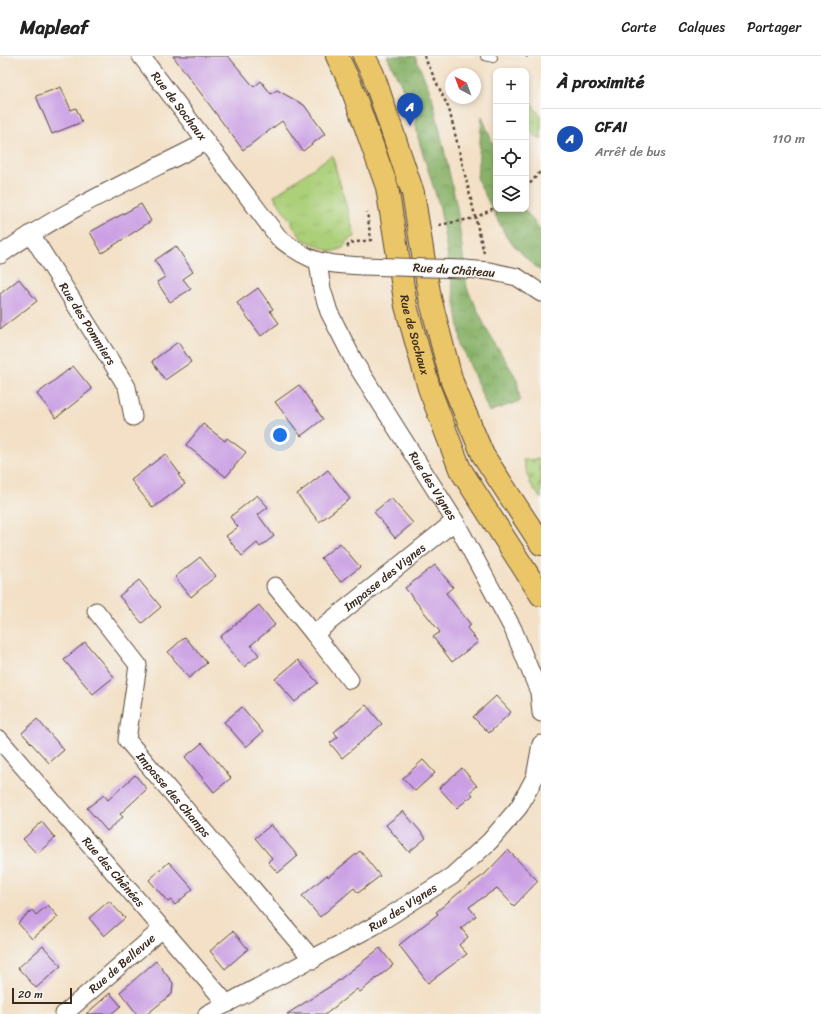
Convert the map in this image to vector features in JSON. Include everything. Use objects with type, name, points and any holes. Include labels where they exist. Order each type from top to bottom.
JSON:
[{"type":"main road","name":"Rue de Sochaux","points":[[337,56],[350,83],[387,187],[406,306],[431,395],[460,469],[541,595]]},
{"type":"main road","name":"Rue de Sochaux","points":[[364,56],[373,74],[413,193],[430,298],[452,382],[483,455],[541,544]]},
{"type":"street","name":"Rue de Sochaux","points":[[141,56],[279,238],[297,252],[318,262],[362,266]]},
{"type":"street","points":[[0,256],[31,234],[71,211],[206,142]]},
{"type":"street","name":"Rue des Pommiers","points":[[31,234],[127,387],[133,417]]},
{"type":"street","name":"Rue des Vignes","points":[[318,262],[322,289],[329,312],[355,363],[455,521],[513,629],[540,692],[541,713]]},
{"type":"street","name":"Rue du Château","points":[[362,266],[489,271],[516,277],[541,293]]},
{"type":"street","name":"Impasse des Vignes","points":[[314,634],[455,521]]},
{"type":"street","points":[[275,586],[350,680]]},
{"type":"street","name":"Impasse des Champs","points":[[96,611],[138,665],[127,740],[313,960]]},
{"type":"street","name":"Rue des Chênées","points":[[0,740],[227,1004]]},
{"type":"street","name":"Rue des Vignes","points":[[207,1014],[313,960],[374,926],[452,876],[490,841],[520,807],[535,777],[541,744]]},
{"type":"street","name":"Rue de Bellevue","points":[[64,1014],[162,929]]},
{"type":"path","points":[[424,56],[448,109],[489,271]]},
{"type":"path","points":[[529,185],[541,171]]},
{"type":"path","points":[[436,225],[475,218],[493,209]]},
{"type":"path","points":[[350,243],[371,240],[366,212]]},
{"type":"green space","points":[[387,56],[415,56],[432,96],[457,207],[467,288],[488,332],[517,379],[520,401],[489,412],[462,346],[440,208],[418,138],[414,111]]},
{"type":"green space","points":[[529,101],[541,116],[541,140],[529,130]]},
{"type":"green space","points":[[482,116],[493,144],[493,210],[477,179]]},
{"type":"green space","points":[[332,155],[355,237],[349,239],[343,248],[332,252],[302,239],[274,196]]},
{"type":"green space","points":[[494,212],[526,212],[541,230],[541,271],[534,266],[507,238]]},
{"type":"green space","points":[[541,459],[541,499],[530,483],[523,460]]},
{"type":"building","points":[[173,56],[228,56],[254,87],[261,81],[271,94],[277,90],[304,105],[325,134],[303,151],[282,121],[243,150]]},
{"type":"building","points":[[61,87],[71,110],[76,108],[82,122],[52,134],[36,96]]},
{"type":"building","points":[[141,204],[151,221],[102,253],[90,232]]},
{"type":"building","points":[[176,246],[193,272],[183,279],[191,289],[170,302],[157,282],[165,277],[155,260]]},
{"type":"building","points":[[19,279],[37,301],[0,329],[0,294]]},
{"type":"building","points":[[258,288],[273,309],[270,311],[279,323],[261,336],[237,303]]},
{"type":"building","points":[[178,342],[191,362],[165,380],[152,361]]},
{"type":"building","points":[[73,366],[92,389],[56,418],[37,394]]},
{"type":"building","points":[[299,385],[323,419],[301,436],[275,402]]},
{"type":"building","points":[[203,424],[225,441],[227,438],[246,452],[226,477],[186,445]]},
{"type":"building","points":[[165,454],[180,474],[178,475],[185,484],[153,508],[131,480]]},
{"type":"building","points":[[328,470],[350,499],[319,522],[297,494]]},
{"type":"building","points":[[257,495],[268,507],[258,515],[274,536],[260,547],[257,543],[242,556],[226,536],[238,527],[230,517]]},
{"type":"building","points":[[391,498],[413,523],[395,538],[374,512]]},
{"type":"building","points":[[340,543],[360,567],[341,582],[321,558]]},
{"type":"building","points":[[200,557],[216,576],[191,597],[175,577]]},
{"type":"building","points":[[435,565],[453,587],[446,593],[471,625],[467,628],[478,642],[452,662],[433,637],[440,632],[405,588]]},
{"type":"building","points":[[139,580],[161,607],[142,623],[119,596]]},
{"type":"building","points":[[259,605],[275,625],[251,645],[259,655],[244,667],[220,637]]},
{"type":"building","points":[[185,637],[207,663],[189,678],[168,652]]},
{"type":"building","points":[[85,642],[114,677],[93,694],[64,660]]},
{"type":"building","points":[[298,660],[318,683],[295,702],[275,679]]},
{"type":"building","points":[[496,696],[511,712],[489,733],[473,717]]},
{"type":"building","points":[[366,705],[382,724],[342,758],[330,743],[338,737],[334,732]]},
{"type":"building","points":[[242,707],[263,732],[246,747],[224,722]]},
{"type":"building","points":[[37,719],[64,750],[49,763],[22,733]]},
{"type":"building","points":[[202,743],[231,778],[214,792],[185,757]]},
{"type":"building","points":[[423,760],[435,773],[415,791],[403,778]]},
{"type":"building","points":[[462,768],[477,786],[470,792],[473,795],[457,808],[439,788]]},
{"type":"building","points":[[135,775],[147,789],[120,814],[123,817],[107,831],[87,808],[104,795],[108,800]]},
{"type":"building","points":[[403,811],[426,838],[409,852],[386,825]]},
{"type":"building","points":[[42,822],[55,838],[37,854],[23,839]]},
{"type":"building","points":[[271,825],[298,856],[278,873],[268,862],[272,858],[255,838]]},
{"type":"building","points":[[508,850],[538,881],[514,906],[497,888],[469,907],[476,916],[461,928],[468,937],[459,945],[467,954],[428,983],[399,945],[438,914],[436,912],[460,892],[485,874]]},
{"type":"building","points":[[360,851],[380,876],[358,893],[354,888],[320,917],[302,896],[327,875],[328,877]]},
{"type":"building","points":[[169,862],[193,889],[175,905],[171,900],[168,902],[149,880]]},
{"type":"building","points":[[109,901],[125,918],[104,936],[89,918]]},
{"type":"building","points":[[48,905],[58,917],[32,939],[18,923],[32,910],[36,915]]},
{"type":"building","points":[[233,931],[248,949],[225,969],[210,951]]},
{"type":"building","points":[[43,946],[61,966],[36,988],[18,968]]},
{"type":"building","points":[[380,948],[393,965],[360,992],[357,989],[326,1014],[287,1014],[334,984]]},
{"type":"building","points":[[156,961],[173,983],[172,994],[147,1014],[137,1014],[120,992]]},
{"type":"building","points":[[110,993],[121,1006],[111,1014],[86,1014]]},
{"type":"place","name":"CFAI","points":[[410,126]]}]
